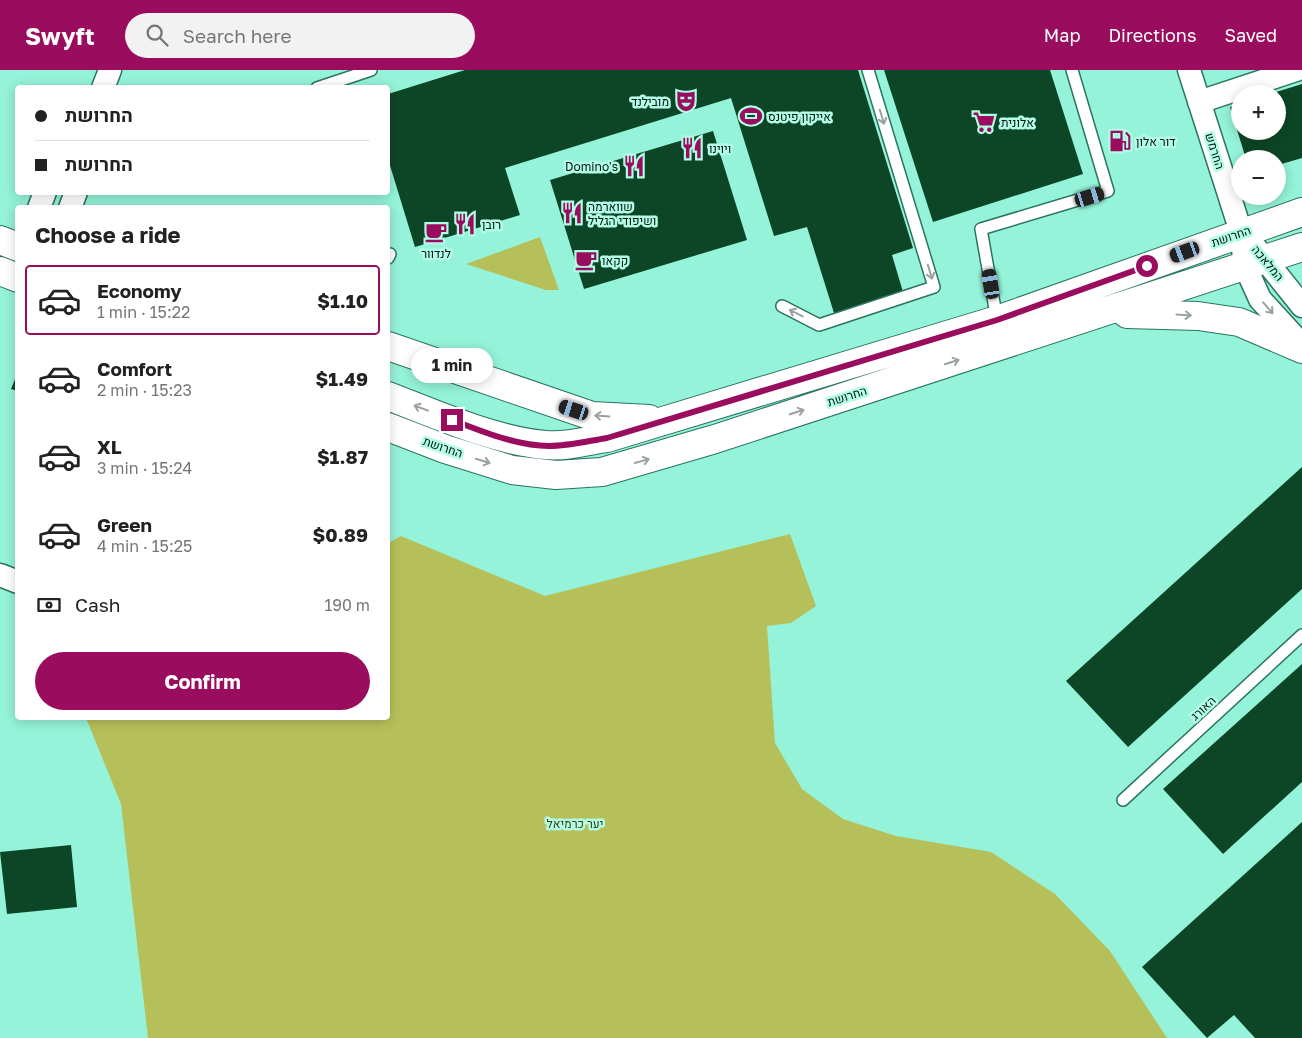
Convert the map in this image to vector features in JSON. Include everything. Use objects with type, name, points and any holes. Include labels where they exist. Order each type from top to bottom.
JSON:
[{"type":"street","name":"החרמש","points":[[1189,70],[1241,232]]},
{"type":"street","points":[[1199,102],[1296,70]]},
{"type":"street","name":"החרושת","points":[[390,397],[468,426],[528,443],[548,446],[607,438],[997,320],[1241,232],[1302,212]]},
{"type":"street","name":"המלאכה","points":[[1241,232],[1256,262],[1302,306]]},
{"type":"street","points":[[0,240],[15,246]]},
{"type":"street","name":"החרושת","points":[[390,428],[445,449],[512,470],[556,476],[602,472],[659,456],[1101,314],[1302,247]]},
{"type":"street","name":"המלאכה","points":[[1256,262],[1260,299],[1302,347]]},
{"type":"street","points":[[0,271],[15,277]]},
{"type":"street","points":[[1101,314],[1160,313],[1239,322],[1302,347]]},
{"type":"street","points":[[390,347],[592,416],[668,420]]},
{"type":"street","points":[[0,575],[15,581]]},
{"type":"lane","points":[[326,85],[371,70]]},
{"type":"lane","points":[[782,306],[819,325],[934,287],[868,70]]},
{"type":"lane","points":[[997,320],[982,230],[1108,191],[1072,70]]},
{"type":"lane","name":"האורג","points":[[1123,800],[1302,635]]},
{"type":"green space","points":[[540,237],[559,290],[546,290],[466,264]]},
{"type":"green space","name":"יער כרמיאל","points":[[790,534],[816,606],[791,623],[767,626],[775,743],[802,789],[843,819],[896,836],[991,852],[1055,894],[1110,951],[1167,1038],[148,1038],[121,804],[87,720],[390,720],[390,542],[401,536],[545,596]]},
{"type":"building","points":[[465,70],[858,70],[913,248],[892,255],[903,292],[834,313],[807,227],[774,236],[731,98],[505,168],[520,215],[415,247],[390,166],[390,93]]},
{"type":"building","name":"אלונית","points":[[884,70],[1050,70],[1083,174],[933,222]]},
{"type":"building","points":[[1302,84],[1302,158],[1286,163],[1286,150],[1243,150],[1240,140],[1286,140],[1286,89]]},
{"type":"building","points":[[713,131],[747,240],[584,289],[550,180]]},
{"type":"building","points":[[15,379],[15,390],[11,389]]},
{"type":"building","points":[[1302,467],[1302,589],[1128,747],[1066,681]]},
{"type":"building","points":[[1302,664],[1302,782],[1223,854],[1163,789]]},
{"type":"building","points":[[1302,822],[1302,1038],[1255,1038],[1234,1015],[1207,1038],[1142,967]]},
{"type":"building","points":[[71,845],[77,907],[7,914],[0,852]]},
{"type":"place","name":"מובילנד","points":[[686,101]]},
{"type":"place","name":"אייקון פיטנס","points":[[751,116]]},
{"type":"place","name":"אלונית","points":[[984,122]]},
{"type":"place","name":"דור אלון","points":[[1120,141]]},
{"type":"place","name":"ויוינו","points":[[692,148]]},
{"type":"place","name":"Domino's","points":[[634,166]]},
{"type":"place","name":"שווארמה ושיפודי הגליל","points":[[572,213]]},
{"type":"place","name":"רובן","points":[[465,224]]},
{"type":"place","name":"לנדוור","points":[[436,232]]},
{"type":"place","name":"קקאו","points":[[586,260]]},
{"type":"route","points":[[452,420],[528,443],[548,446],[607,438],[997,320],[1147,266]]}]
